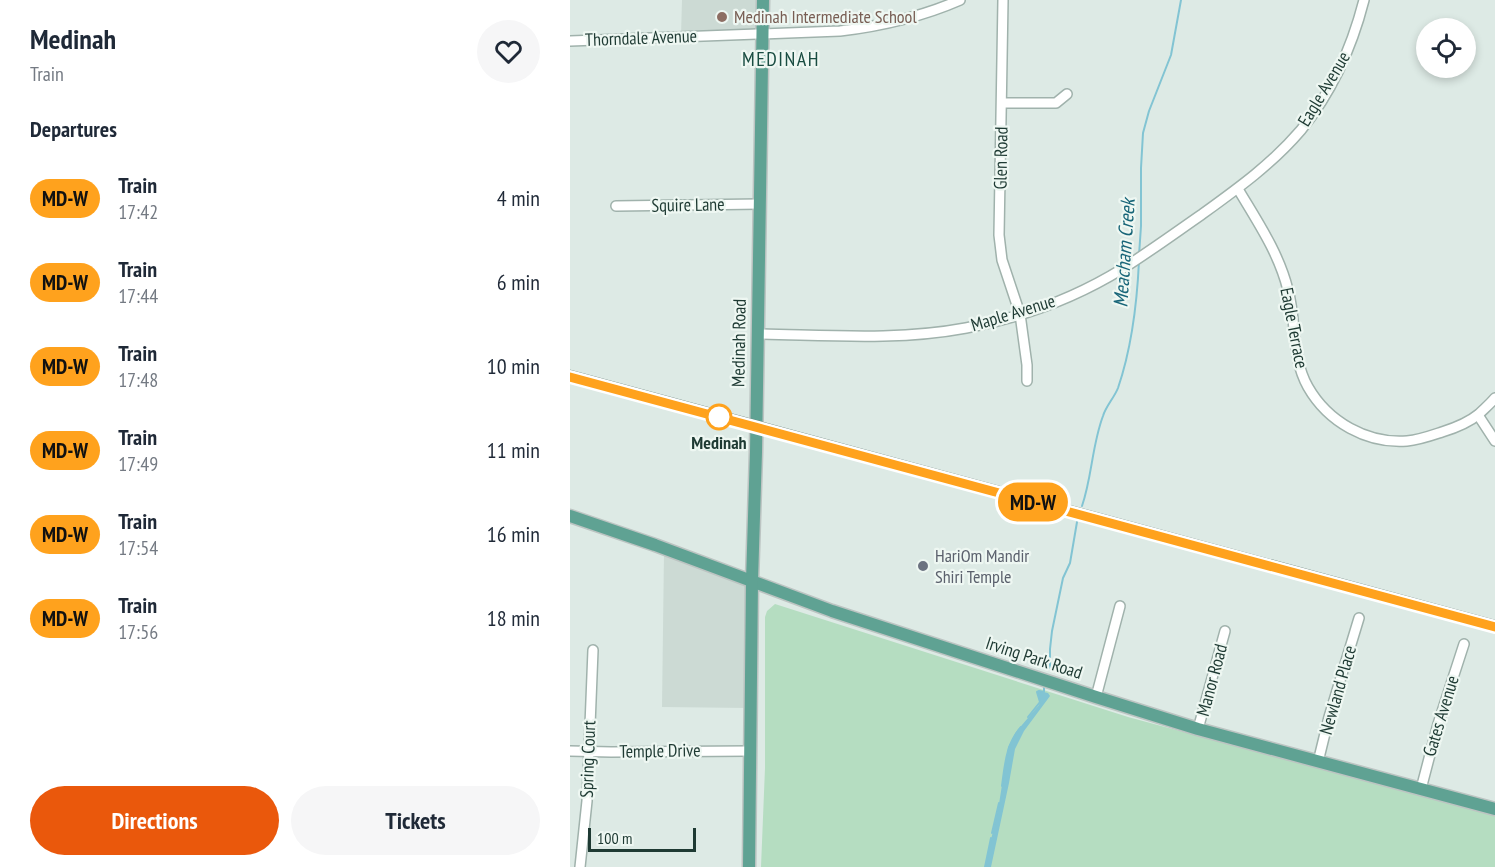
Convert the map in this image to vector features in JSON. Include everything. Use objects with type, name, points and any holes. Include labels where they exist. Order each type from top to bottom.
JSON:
[{"type":"main road","name":"Medinah Road","points":[[749,867],[763,0]]},
{"type":"main road","name":"Irving Park Road","points":[[570,516],[752,580],[832,611],[1096,697],[1198,729],[1495,809]]},
{"type":"street","name":"Thorndale Avenue","points":[[570,41],[840,31],[900,21],[929,13],[960,0]]},
{"type":"street","name":"Glen Road","points":[[1003,0],[999,235],[1002,260],[1020,314],[1028,365],[1027,381]]},
{"type":"street","name":"Eagle Avenue","points":[[1238,189],[1282,150],[1322,100],[1342,65],[1364,0]]},
{"type":"street","points":[[1002,103],[1056,103],[1066,94]]},
{"type":"street","name":"Maple Avenue","points":[[757,334],[916,335],[965,328],[1040,308],[1072,295],[1110,275],[1238,189]]},
{"type":"street","name":"Eagle Terrace","points":[[1238,189],[1269,241],[1282,270],[1292,308],[1298,361],[1305,381],[1327,413],[1351,429],[1370,436],[1404,441],[1425,438],[1458,427],[1478,415],[1495,398]]},
{"type":"street","name":"Squire Lane","points":[[616,206],[760,204]]},
{"type":"street","points":[[1478,415],[1495,441]]},
{"type":"street","points":[[1096,697],[1120,606]]},
{"type":"street","name":"Newland Place","points":[[1318,762],[1332,706],[1359,618]]},
{"type":"street","name":"Manor Road","points":[[1198,729],[1226,631]]},
{"type":"street","name":"Gates Avenue","points":[[1421,789],[1438,724],[1464,644]]},
{"type":"street","name":"Spring Court","points":[[580,867],[587,801],[593,650]]},
{"type":"street","name":"Temple Drive","points":[[570,751],[750,751]]},
{"type":"shaded area","name":"Medinah Intermediate School","points":[[682,0],[763,0],[762,34],[681,36]]},
{"type":"shaded area","points":[[664,552],[748,586],[748,708],[662,707]]},
{"type":"green space","points":[[775,604],[1128,717],[1495,816],[1495,867],[761,867],[765,768],[765,617],[767,611]]},
{"type":"water","points":[[1037,692],[1048,693],[1050,696],[1024,731],[1015,749],[991,867],[985,867],[999,804],[1008,747],[1016,732],[1039,705]]},
{"type":"waterway","name":"Meacham Creek","points":[[1139,255],[1143,133],[1171,55],[1181,0]]},
{"type":"waterway","name":"Meacham Creek","points":[[1082,506],[1099,427],[1104,412],[1118,388],[1127,357],[1135,309],[1139,261]]},
{"type":"waterway","name":"Meacham Creek","points":[[1050,668],[1052,631],[1063,578],[1070,563],[1077,522]]},
{"type":"waterway","name":"Meacham Creek","points":[[1028,717],[1040,702],[1037,692],[1044,692],[1044,687]]},
{"type":"waterway","name":"Meacham Creek","points":[[1002,786],[1009,747],[1021,727]]},
{"type":"waterway","name":"Meacham Creek","points":[[992,833],[999,803]]},
{"type":"waterway","name":"Meacham Creek","points":[[985,867],[991,838]]},
{"type":"railway","points":[[570,372],[1495,622]]},
{"type":"train","name":"MD-W","points":[[570,377],[1495,627]]},
{"type":"place","name":"Medinah Intermediate School","points":[[722,17]]},
{"type":"place","name":"Medinah","points":[[719,417]]},
{"type":"place","name":"HariOm Mandir Shiri Temple","points":[[923,566]]},
{"type":"district","name":"MEDINAH","points":[[781,59]]}]
